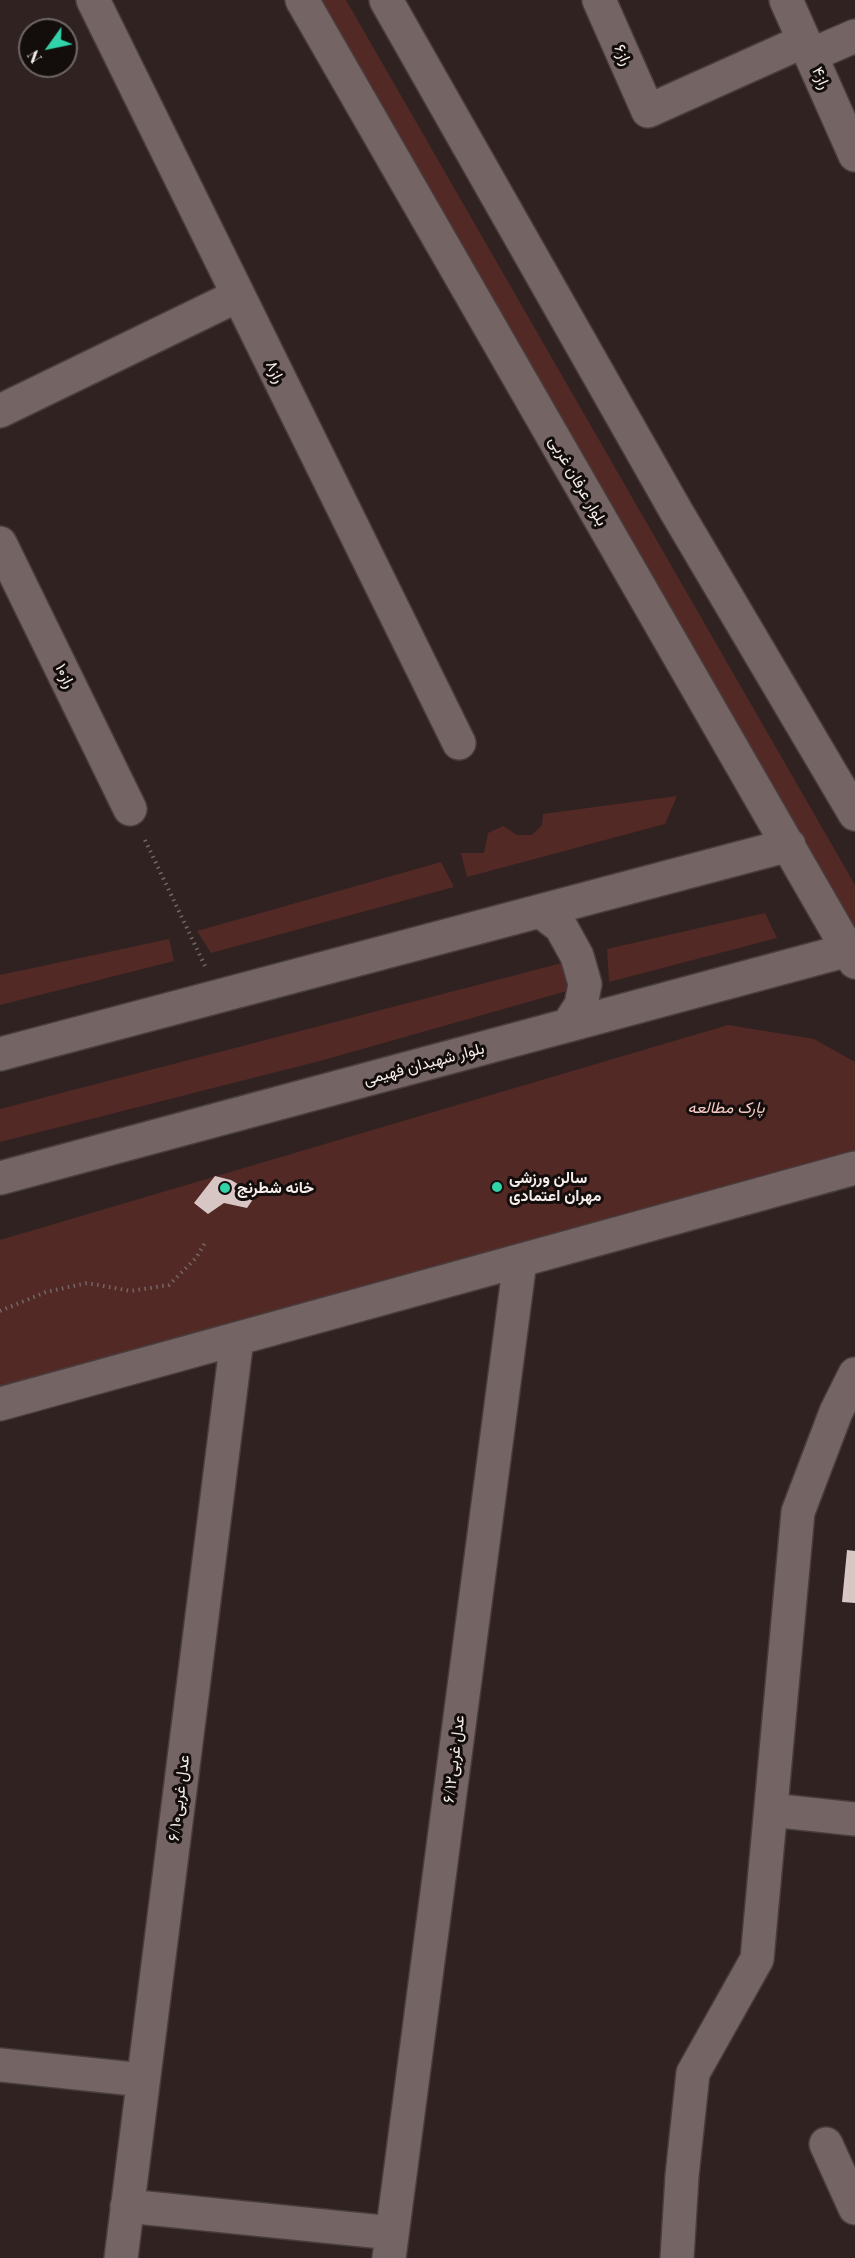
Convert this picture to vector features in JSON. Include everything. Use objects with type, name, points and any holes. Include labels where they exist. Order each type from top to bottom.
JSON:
[{"type":"street","name":"راز۸","points":[[93,0],[459,743]]},
{"type":"street","name":"بلوار عرفان غربی","points":[[302,0],[852,956]]},
{"type":"street","points":[[386,0],[676,511],[855,814]]},
{"type":"street","name":"راز۶","points":[[599,0],[648,111],[808,48]]},
{"type":"street","name":"راز۴","points":[[786,0],[855,155]]},
{"type":"street","points":[[808,48],[855,36]]},
{"type":"street","points":[[0,411],[237,296]]},
{"type":"street","name":"راز۱۰","points":[[0,543],[130,808]]},
{"type":"street","points":[[0,1054],[789,845]]},
{"type":"street","points":[[540,911],[561,927],[577,956],[585,984],[581,1005],[568,1025]]},
{"type":"street","name":"بلوار شهیدان فهیمی","points":[[0,1178],[568,1025],[852,956]]},
{"type":"street","points":[[0,1404],[855,1168]]},
{"type":"street","name":"۶/۱۲عدل غربی","points":[[390,2245],[520,1261]]},
{"type":"street","name":"۶/۱۰عدل غربی","points":[[121,2258],[237,1339]]},
{"type":"street","points":[[678,2258],[682,2176],[693,2073],[757,1959],[798,1512],[836,1412],[855,1374]]},
{"type":"street","points":[[771,1810],[855,1819]]},
{"type":"street","points":[[0,2065],[143,2080]]},
{"type":"street","points":[[826,2144],[855,2208]]},
{"type":"street","points":[[127,2206],[390,2245]]},
{"type":"path","points":[[130,808],[220,996]]},
{"type":"path","points":[[0,1311],[46,1292],[87,1283],[131,1291],[169,1285],[195,1258],[205,1243]]},
{"type":"green space","points":[[318,0],[346,0],[855,885],[855,936]]},
{"type":"green space","points":[[677,796],[665,824],[467,877],[461,853],[484,853],[488,833],[503,826],[517,835],[532,835],[542,825],[543,814]]},
{"type":"green space","points":[[441,862],[454,887],[211,953],[197,931]]},
{"type":"green space","points":[[765,913],[777,938],[609,982],[607,949]]},
{"type":"green space","points":[[169,939],[174,961],[0,1005],[0,975]]},
{"type":"green space","points":[[562,963],[574,989],[320,1061],[0,1142],[0,1109]]},
{"type":"green space","name":"پارک مطالعه","points":[[728,1025],[814,1039],[855,1062],[855,1156],[0,1387],[0,1240]]},
{"type":"building","name":"خانه شطرنج","points":[[215,1176],[231,1180],[256,1195],[247,1208],[224,1203],[208,1214],[194,1203]]},
{"type":"building","points":[[847,1550],[855,1551],[855,1603],[842,1602]]},
{"type":"place","name":"سالن ورزشی مهران اعتمادی","points":[[497,1187]]},
{"type":"place","name":"خانه شطرنج","points":[[225,1188]]}]
